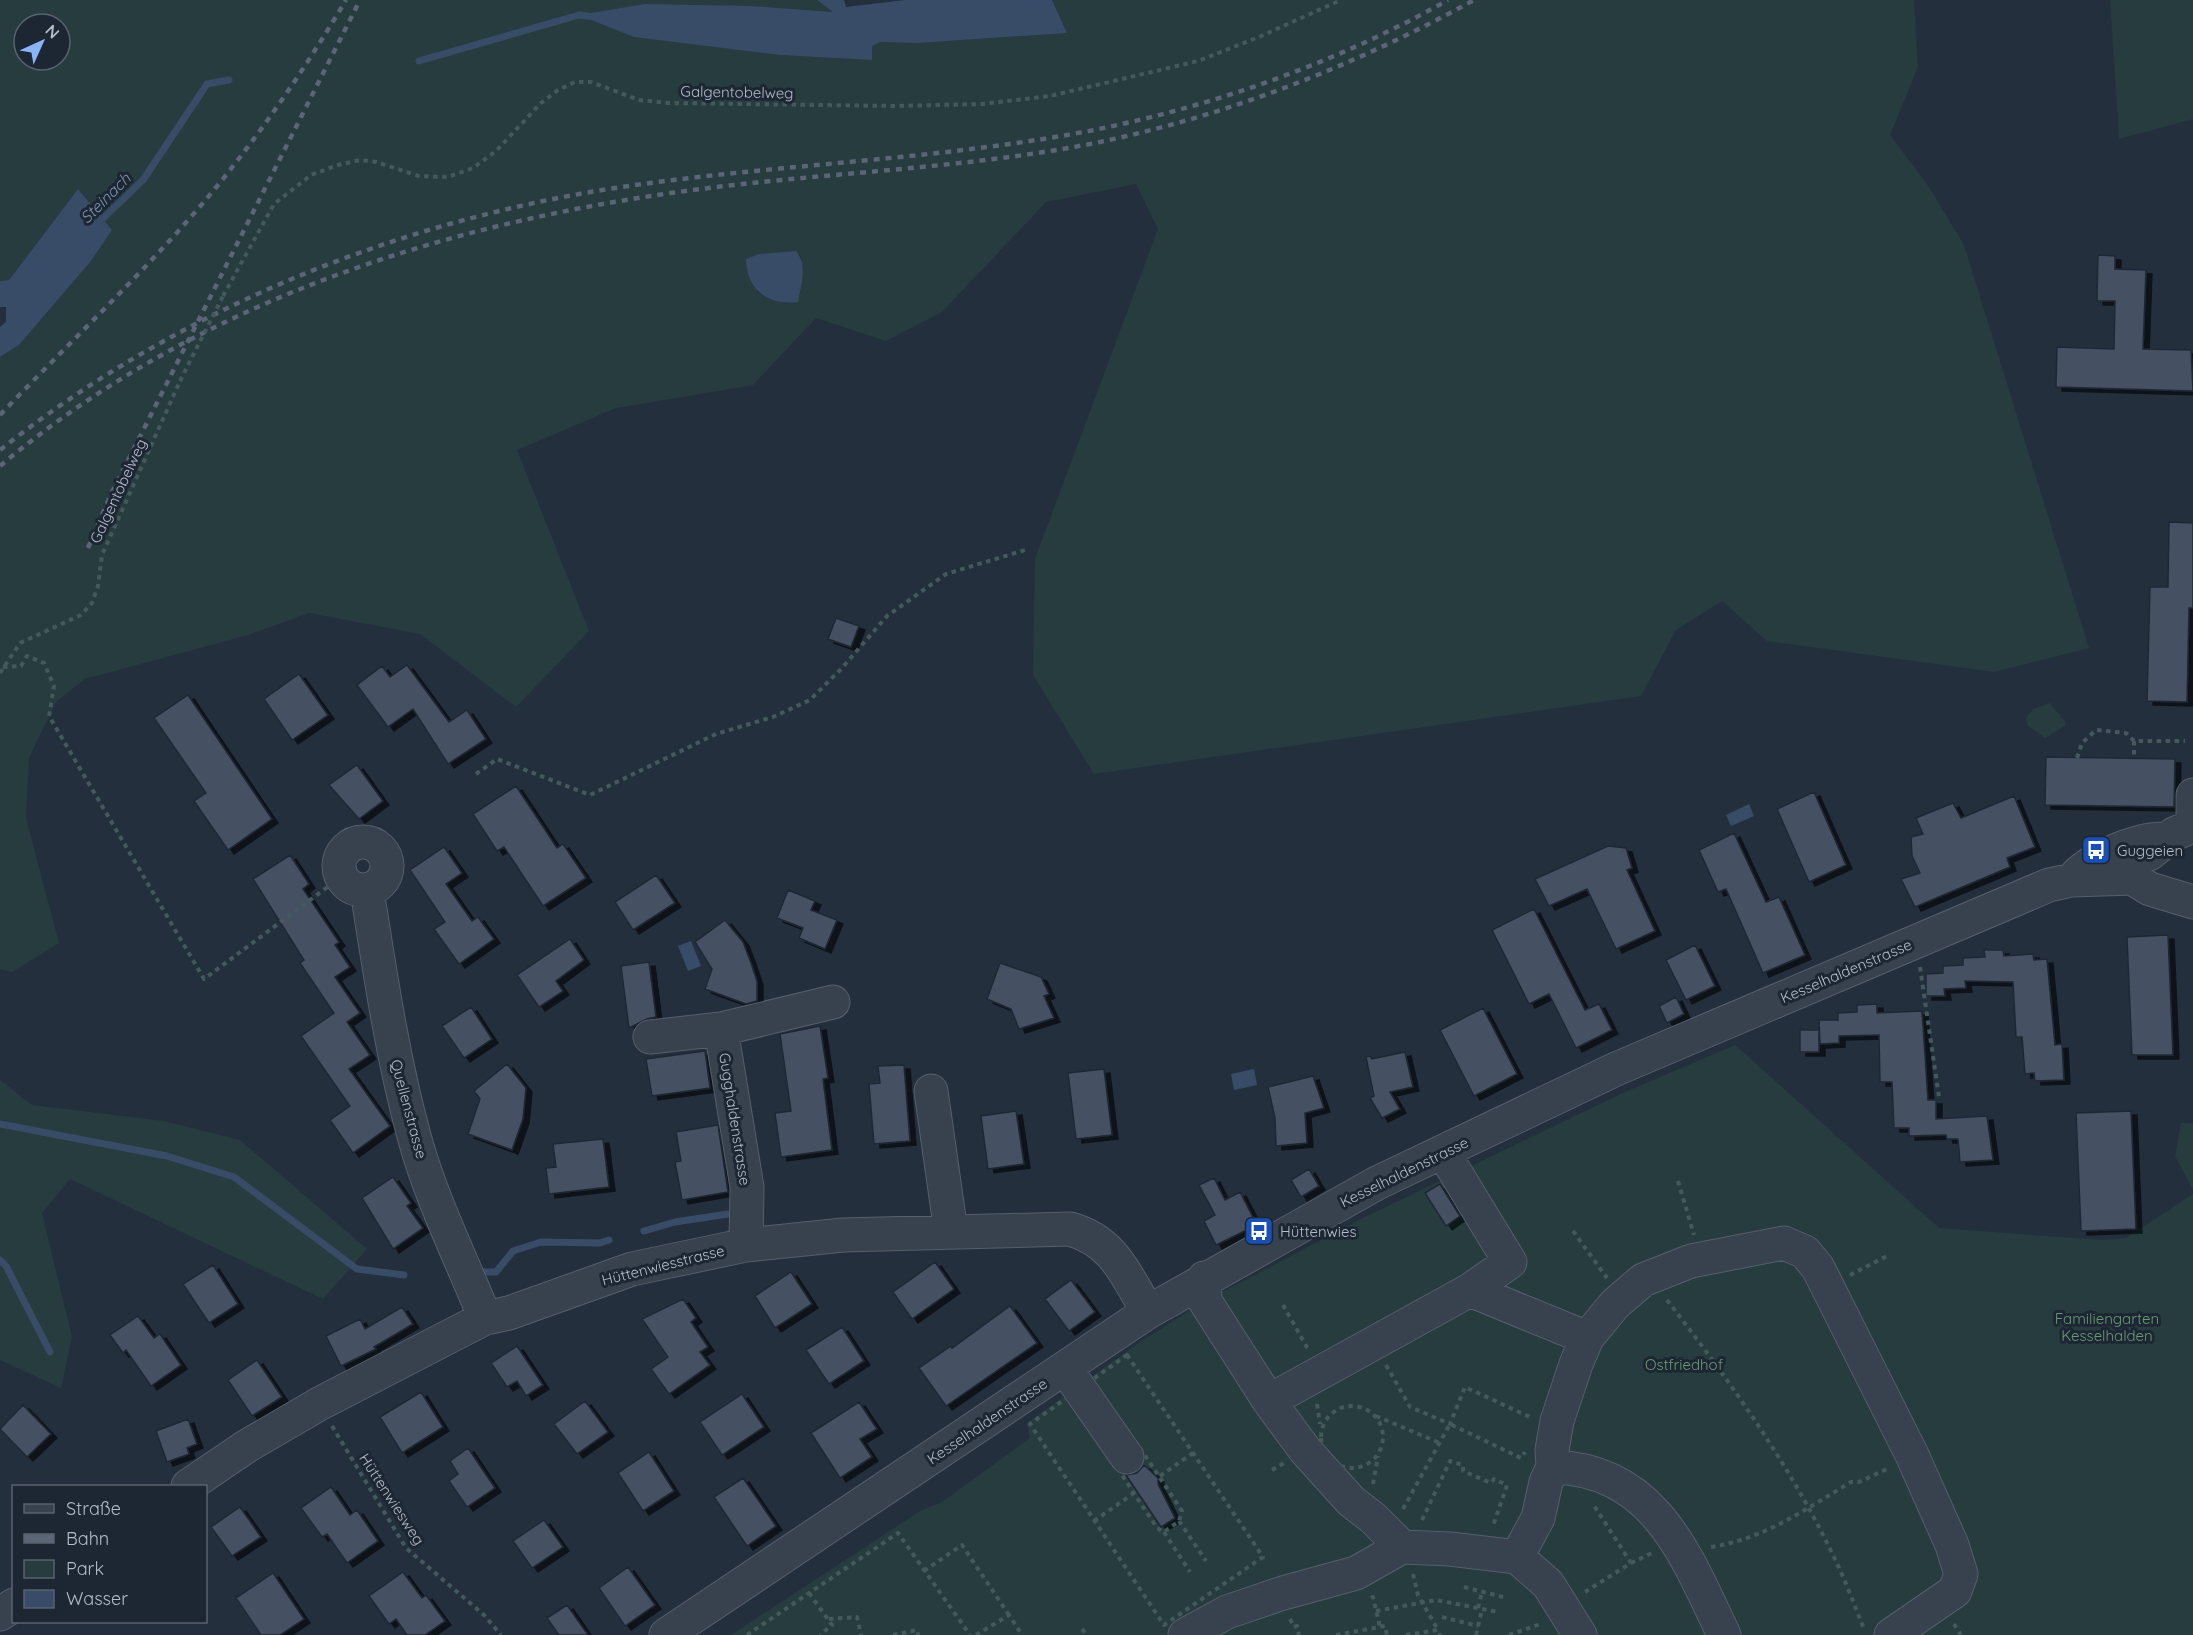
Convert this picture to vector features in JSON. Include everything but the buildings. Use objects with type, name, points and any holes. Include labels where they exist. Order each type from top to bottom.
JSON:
[{"type":"street","points":[[2193,795],[2193,815]]},
{"type":"street","points":[[2180,832],[2147,855],[2132,878],[2150,889],[2193,902]]},
{"type":"street","points":[[2072,880],[2079,871],[2095,860],[2180,832]]},
{"type":"street","name":"Kesselhaldenstrasse","points":[[666,1635],[1148,1312],[1204,1278],[1377,1183],[1616,1069],[2049,885],[2072,880],[2132,878]]},
{"type":"street","name":"Quellenstrasse","points":[[354,884],[415,1137],[440,1210],[485,1318]]},
{"type":"street","points":[[650,1037],[721,1029],[833,1002]]},
{"type":"street","name":"Gugghaldenstrasse","points":[[721,1029],[747,1187],[746,1245]]},
{"type":"street","points":[[931,1091],[951,1232]]},
{"type":"street","points":[[1269,1401],[1470,1290],[1510,1262],[1443,1152]]},
{"type":"street","name":"Hüttenwiesstrasse","points":[[189,1485],[247,1446],[319,1404],[485,1318],[509,1313],[632,1269],[746,1245],[843,1235],[1070,1228],[1090,1234],[1106,1246],[1148,1312]]},
{"type":"street","points":[[1517,1557],[1538,1518],[1546,1482],[1553,1467],[1552,1450],[1556,1428],[1587,1338],[1622,1298],[1650,1278],[1700,1259],[1784,1243],[1805,1251],[1818,1268],[1912,1455],[1952,1545],[1961,1574],[1955,1591],[1891,1635]]},
{"type":"street","points":[[1204,1278],[1205,1301],[1269,1401],[1316,1464],[1351,1501],[1373,1518],[1402,1547]]},
{"type":"street","points":[[1470,1290],[1587,1338]]},
{"type":"street","points":[[1077,1385],[1127,1457]]},
{"type":"street","points":[[1553,1467],[1597,1472],[1624,1484],[1662,1520],[1681,1550],[1724,1635]]},
{"type":"street","points":[[1185,1635],[1227,1612],[1283,1593],[1356,1573],[1402,1547],[1485,1552],[1517,1557],[1548,1584],[1572,1621]]},
{"type":"path","name":"Galgentobelweg","points":[[0,673],[20,643],[81,615],[92,603],[98,586],[102,555],[180,381],[223,296],[274,204],[311,175],[360,160],[376,162],[419,176],[448,177],[472,168],[496,151],[541,103],[558,90],[575,82],[591,82],[639,100],[669,103],[896,106],[993,103],[1050,96],[1198,61],[1259,38],[1341,0]]},
{"type":"path","points":[[476,774],[497,759],[590,795],[716,734],[772,717],[810,700],[842,668],[887,616],[946,574],[1025,550]]},
{"type":"path","points":[[3,667],[21,666],[27,656],[44,663],[54,686],[49,716],[204,979],[354,884]]},
{"type":"path","points":[[2077,758],[2082,743],[2096,730],[2126,733],[2134,741],[2134,758]]},
{"type":"path","points":[[2134,741],[2185,741]]},
{"type":"path","points":[[1918,955],[1940,1097]]},
{"type":"path","points":[[1678,1181],[1700,1259]]},
{"type":"path","points":[[1573,1231],[1622,1298]]},
{"type":"path","points":[[1828,1287],[1889,1255]]},
{"type":"path","points":[[1650,1278],[1732,1387],[1809,1508],[1833,1554],[1867,1635]]},
{"type":"path","points":[[1283,1305],[1322,1372]]},
{"type":"path","points":[[1373,1344],[1410,1407],[1521,1458],[1526,1449]]},
{"type":"path","points":[[1126,1355],[1263,1557],[1164,1625],[1029,1424],[1077,1385],[1126,1355]]},
{"type":"path","points":[[1406,1635],[1439,1633],[1421,1602],[1402,1547],[1400,1515],[1450,1424],[1466,1387],[1556,1428]]},
{"type":"path","points":[[1375,1416],[1383,1435],[1378,1455],[1368,1464],[1355,1468],[1341,1466],[1330,1459],[1323,1447],[1321,1434],[1326,1420],[1336,1410],[1350,1406],[1364,1408],[1375,1416],[1440,1443]]},
{"type":"path","name":"Hüttenwiesweg","points":[[326,1415],[406,1548],[489,1620],[501,1635]]},
{"type":"path","points":[[1164,1532],[1179,1521],[1182,1511],[1140,1448],[1116,1466],[1157,1528],[1164,1532],[1190,1572]]},
{"type":"path","points":[[1160,1476],[1193,1453]]},
{"type":"path","points":[[1681,1550],[1715,1546],[1751,1538],[1809,1508],[1851,1482],[1859,1482],[1912,1455]]},
{"type":"path","points":[[1402,1547],[1422,1521],[1450,1461],[1463,1466],[1463,1471],[1491,1484],[1494,1479],[1507,1485],[1485,1552]]},
{"type":"path","points":[[1572,1621],[1631,1563],[1589,1497],[1597,1472]]},
{"type":"path","points":[[1094,1521],[1134,1493]]},
{"type":"path","points":[[1179,1521],[1206,1561]]},
{"type":"path","points":[[747,1635],[898,1533],[970,1635]]},
{"type":"path","points":[[924,1571],[962,1545],[1022,1635]]},
{"type":"path","points":[[1464,1587],[1507,1598]]},
{"type":"path","points":[[1476,1635],[1482,1592]]},
{"type":"path","points":[[809,1593],[832,1625],[820,1635]]},
{"type":"path","points":[[1376,1611],[1436,1600],[1498,1612]]},
{"type":"path","points":[[976,1635],[1009,1615]]},
{"type":"path","points":[[828,1619],[857,1617],[861,1635]]},
{"type":"path","points":[[1442,1617],[1478,1626]]},
{"type":"path","points":[[1336,1635],[1385,1626],[1387,1635]]},
{"type":"path","points":[[1082,1629],[1087,1635]]},
{"type":"path","points":[[893,1635],[917,1630],[918,1635]]},
{"type":"green space","points":[[0,0],[817,0],[834,12],[739,6],[675,6],[643,7],[581,15],[711,45],[780,55],[872,60],[872,45],[880,42],[917,43],[1067,33],[1052,0],[1914,0],[1918,67],[1890,135],[1929,187],[1964,245],[2089,648],[1994,672],[1767,641],[1722,601],[1676,630],[1641,696],[1094,774],[1033,675],[1035,559],[1158,229],[1136,184],[1046,202],[942,312],[886,341],[816,318],[753,385],[616,408],[517,450],[589,631],[516,707],[420,634],[309,613],[248,635],[85,679],[56,702],[29,758],[26,818],[59,943],[12,972],[0,969],[0,357],[19,345],[91,261],[112,230],[78,189],[9,280],[0,281]],"holes":[[[796,251],[802,258],[787,304],[757,292],[759,254]]]},
{"type":"green space","points":[[2110,0],[2193,0],[2193,119],[2119,139]]},
{"type":"green space","points":[[2050,703],[2065,721],[2065,726],[2045,738],[2028,726],[2026,718],[2033,709]]},
{"type":"green space","name":"Ostfriedhof","points":[[1735,1045],[1939,1228],[2102,1240],[2126,1238],[2193,1194],[2193,1635],[731,1635],[920,1511],[942,1502],[1030,1438],[1027,1423],[1140,1342],[1205,1301],[1365,1217],[1625,1092]]},
{"type":"green space","points":[[0,1080],[32,1105],[164,1121],[240,1140],[367,1249],[323,1299],[70,1179],[42,1213],[72,1337],[61,1388],[0,1360]]},
{"type":"green space","points":[[2181,1123],[2193,1123],[2193,1190],[2175,1156]]},
{"type":"water","points":[[817,0],[844,0],[846,7],[905,0],[1052,0],[1067,33],[917,43],[880,42],[872,46],[872,60],[780,55],[634,37],[579,15],[645,4],[750,6],[833,12]]},
{"type":"water","points":[[78,189],[112,230],[91,261],[19,345],[0,357],[0,327],[6,322],[6,307],[0,307],[0,281],[9,280]]},
{"type":"water","points":[[796,251],[803,268],[798,302],[787,303],[768,298],[755,287],[750,279],[746,259],[759,254]]},
{"type":"water","points":[[1749,804],[1754,816],[1731,826],[1726,815]]},
{"type":"water","points":[[691,941],[701,966],[688,971],[678,946]]},
{"type":"water","points":[[1254,1069],[1257,1085],[1234,1090],[1231,1074]]},
{"type":"waterway","name":"Steinach","points":[[419,61],[579,15],[588,16]]},
{"type":"waterway","name":"Steinach","points":[[96,225],[143,180],[207,84],[229,80]]},
{"type":"waterway","points":[[0,1124],[167,1156],[234,1177],[357,1269],[404,1275]]},
{"type":"waterway","points":[[644,1231],[675,1222],[728,1214]]},
{"type":"waterway","points":[[484,1272],[496,1272],[513,1251],[541,1242],[600,1243],[609,1240]]},
{"type":"waterway","points":[[0,1260],[6,1266],[50,1352]]},
{"type":"railway","points":[[0,415],[143,269],[212,193],[273,113],[346,0]]},
{"type":"railway","points":[[88,548],[111,494],[360,0]]},
{"type":"railway","points":[[0,450],[66,401],[135,357],[207,318],[282,283],[358,253],[436,228],[515,207],[596,191],[658,182],[1032,141],[1140,120],[1231,94],[1320,62],[1364,43],[1448,0]]},
{"type":"railway","points":[[0,466],[76,408],[156,358],[239,315],[326,279],[416,249],[507,224],[599,205],[744,184],[999,158],[1050,151],[1149,131],[1292,85],[1384,46],[1474,0]]},
{"type":"place","name":"Guggeien","points":[[2096,850]]},
{"type":"place","name":"Hüttenwies","points":[[1259,1231]]},
{"type":"park label","name":"Familiengarten Kesselhalden","points":[[2107,1326]]}]
